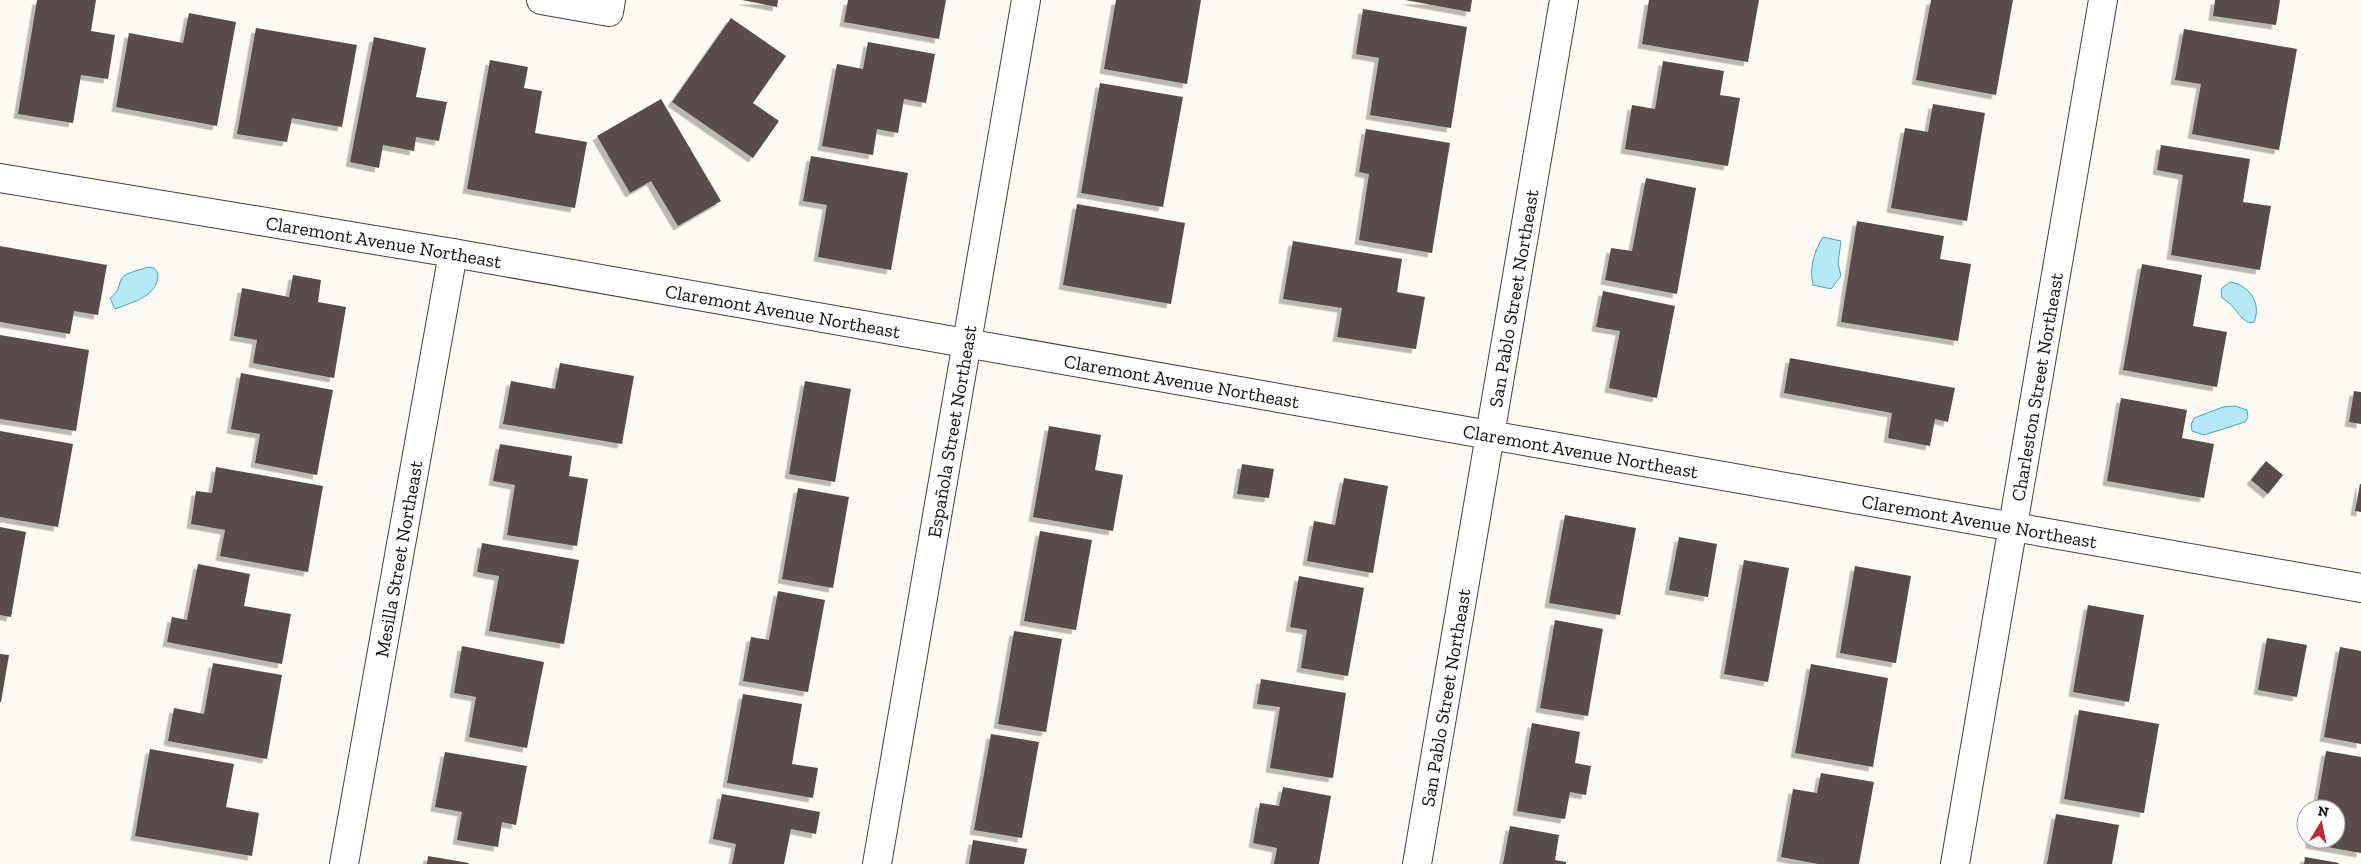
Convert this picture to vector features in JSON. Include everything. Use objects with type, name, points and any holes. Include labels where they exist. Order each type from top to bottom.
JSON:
[{"type":"street","points":[[540,0],[610,6]]},
{"type":"street","name":"Española Street Northeast","points":[[878,864],[1026,0]]},
{"type":"street","name":"San Pablo Street Northeast","points":[[1417,864],[1564,0]]},
{"type":"street","name":"Charleston Street Northeast","points":[[1955,864],[2103,0]]},
{"type":"street","name":"Claremont Avenue Northeast","points":[[0,178],[453,253],[967,342],[2361,588]]},
{"type":"street","name":"Mesilla Street Northeast","points":[[344,864],[453,253]]},
{"type":"water","points":[[1823,237],[1841,241],[1838,263],[1841,276],[1831,289],[1813,285],[1812,279],[1813,260]]},
{"type":"water","points":[[148,267],[154,268],[158,273],[157,281],[150,293],[137,301],[115,309],[110,298],[117,291],[122,278]]},
{"type":"water","points":[[2230,282],[2243,287],[2252,296],[2256,308],[2254,322],[2245,321],[2222,298],[2221,289]]},
{"type":"water","points":[[2235,406],[2247,410],[2248,417],[2245,422],[2204,435],[2192,431],[2191,425],[2194,418],[2223,407]]},
{"type":"building","points":[[37,0],[96,0],[91,31],[115,35],[108,79],[81,75],[73,123],[18,114]]},
{"type":"building","points":[[742,0],[778,0],[777,7]]},
{"type":"building","points":[[848,0],[946,0],[939,39],[844,22]]},
{"type":"building","points":[[1116,0],[1201,0],[1187,84],[1104,69]]},
{"type":"building","points":[[1405,0],[1472,0],[1470,12]]},
{"type":"building","points":[[1649,0],[1759,0],[1748,62],[1642,44]]},
{"type":"building","points":[[1931,0],[2013,0],[1996,95],[1916,80]]},
{"type":"building","points":[[2215,0],[2280,0],[2276,25],[2213,16]]},
{"type":"building","points":[[1363,9],[1467,27],[1451,128],[1370,115],[1379,58],[1356,54]]},
{"type":"building","points":[[189,13],[236,22],[217,126],[116,107],[129,33],[183,43]]},
{"type":"building","points":[[731,18],[786,56],[753,103],[779,121],[753,158],[672,102]]},
{"type":"building","points":[[256,28],[357,45],[342,127],[292,118],[287,142],[237,134]]},
{"type":"building","points":[[2184,29],[2297,49],[2279,150],[2192,134],[2201,84],[2175,80]]},
{"type":"building","points":[[374,37],[426,48],[416,97],[447,102],[439,141],[416,137],[414,151],[383,145],[379,168],[350,162]]},
{"type":"building","points":[[868,42],[935,54],[926,103],[904,99],[898,133],[877,129],[873,155],[822,146],[837,64],[863,69]]},
{"type":"building","points":[[490,60],[528,67],[524,88],[542,91],[535,133],[587,142],[575,208],[467,189]]},
{"type":"building","points":[[1663,61],[1724,71],[1720,95],[1740,98],[1728,166],[1625,149],[1632,105],[1655,109]]},
{"type":"building","points":[[1100,83],[1183,97],[1163,207],[1081,193]]},
{"type":"building","points":[[661,99],[721,201],[678,226],[651,181],[630,193],[597,136]]},
{"type":"building","points":[[1933,104],[1985,113],[1967,221],[1891,208],[1905,128],[1928,132]]},
{"type":"building","points":[[1366,129],[1450,143],[1432,253],[1359,240],[1369,174],[1359,172]]},
{"type":"building","points":[[2161,145],[2250,159],[2243,202],[2271,206],[2260,270],[2171,255],[2183,175],[2157,170]]},
{"type":"building","points":[[811,156],[908,173],[891,270],[818,257],[827,205],[803,201]]},
{"type":"building","points":[[1646,178],[1696,188],[1677,294],[1605,280],[1611,248],[1632,251]]},
{"type":"building","points":[[1077,204],[1185,223],[1171,304],[1063,285]]},
{"type":"building","points":[[1857,221],[1944,236],[1940,259],[1971,264],[1958,341],[1841,322]]},
{"type":"building","points":[[1293,241],[1402,259],[1397,292],[1425,297],[1416,349],[1337,337],[1342,308],[1283,299]]},
{"type":"building","points":[[0,246],[107,265],[98,315],[74,311],[70,334],[0,322]]},
{"type":"building","points":[[2142,264],[2202,275],[2193,326],[2227,332],[2217,387],[2123,370]]},
{"type":"building","points":[[293,275],[321,280],[318,302],[346,307],[334,378],[253,363],[257,340],[234,336],[242,288],[289,297]]},
{"type":"building","points":[[1603,291],[1675,306],[1657,398],[1609,388],[1620,331],[1596,327]]},
{"type":"building","points":[[0,335],[89,350],[76,431],[0,419]]},
{"type":"building","points":[[1790,358],[1955,388],[1948,422],[1935,419],[1930,446],[1888,438],[1892,413],[1784,393]]},
{"type":"building","points":[[560,363],[634,376],[622,444],[503,424],[511,381],[555,389]]},
{"type":"building","points":[[241,373],[333,390],[317,475],[255,463],[260,434],[231,429]]},
{"type":"building","points":[[805,381],[851,389],[835,482],[789,474]]},
{"type":"building","points":[[2354,391],[2361,392],[2361,424],[2349,422]]},
{"type":"building","points":[[2121,398],[2187,410],[2182,438],[2214,444],[2204,498],[2107,481]]},
{"type":"building","points":[[1049,426],[1101,435],[1095,470],[1123,475],[1113,531],[1033,517]]},
{"type":"building","points":[[0,431],[73,444],[58,527],[0,517]]},
{"type":"building","points":[[500,444],[572,456],[569,476],[588,479],[577,546],[507,535],[515,485],[493,481]]},
{"type":"building","points":[[2266,461],[2283,475],[2268,494],[2251,480]]},
{"type":"building","points":[[1242,464],[1274,469],[1269,498],[1237,494]]},
{"type":"building","points":[[216,467],[323,486],[308,572],[220,556],[225,530],[191,524],[196,491],[212,493]]},
{"type":"building","points":[[1344,478],[1388,486],[1373,573],[1307,561],[1314,521],[1335,525]]},
{"type":"building","points":[[2361,484],[2361,512],[2355,511]]},
{"type":"building","points":[[798,488],[849,497],[833,588],[782,579]]},
{"type":"building","points":[[1565,515],[1636,528],[1620,615],[1549,603]]},
{"type":"building","points":[[0,527],[26,532],[11,617],[0,615]]},
{"type":"building","points":[[1040,531],[1092,540],[1076,630],[1024,621]]},
{"type":"building","points":[[1679,537],[1717,544],[1708,597],[1669,590]]},
{"type":"building","points":[[482,543],[579,560],[564,644],[489,631],[499,576],[477,572]]},
{"type":"building","points":[[1744,560],[1789,568],[1768,682],[1724,674]]},
{"type":"building","points":[[198,564],[250,574],[244,606],[291,614],[282,664],[167,642],[172,617],[187,620]]},
{"type":"building","points":[[1855,566],[1911,576],[1896,663],[1840,653]]},
{"type":"building","points":[[1299,576],[1364,588],[1348,676],[1301,668],[1307,630],[1290,627]]},
{"type":"building","points":[[778,591],[825,600],[808,692],[743,681],[751,637],[769,640]]},
{"type":"building","points":[[2088,605],[2144,615],[2129,702],[2073,692]]},
{"type":"building","points":[[1555,620],[1603,629],[1588,716],[1540,708]]},
{"type":"building","points":[[1014,631],[1062,639],[1046,732],[998,724]]},
{"type":"building","points":[[2267,638],[2307,645],[2297,697],[2258,690]]},
{"type":"building","points":[[462,646],[544,662],[527,748],[469,737],[476,697],[454,693]]},
{"type":"building","points":[[2340,647],[2361,651],[2361,744],[2324,737]]},
{"type":"building","points":[[0,654],[9,655],[1,702],[0,702]]},
{"type":"building","points":[[213,663],[282,675],[267,759],[168,741],[174,708],[204,714]]},
{"type":"building","points":[[1811,664],[1888,678],[1873,767],[1795,753]]},
{"type":"building","points":[[1261,679],[1346,693],[1333,778],[1270,768],[1280,707],[1257,704]]},
{"type":"building","points":[[743,694],[802,704],[792,764],[818,768],[813,798],[727,783]]},
{"type":"building","points":[[2079,710],[2159,724],[2144,813],[2064,799]]},
{"type":"building","points":[[1532,723],[1580,732],[1575,763],[1591,766],[1586,795],[1570,792],[1565,819],[1517,811]]},
{"type":"building","points":[[991,734],[1039,742],[1022,838],[974,830]]},
{"type":"building","points":[[150,749],[234,764],[226,807],[259,813],[252,856],[135,836]]},
{"type":"building","points":[[2326,751],[2361,757],[2361,853],[2338,849],[2346,849],[2346,799],[2318,799]]},
{"type":"building","points":[[445,752],[527,766],[516,825],[502,822],[498,847],[457,840],[462,812],[435,807]]},
{"type":"building","points":[[1821,773],[1874,782],[1859,864],[1818,864],[1781,857],[1793,789],[1817,793]]},
{"type":"building","points":[[1283,787],[1331,796],[1319,864],[1274,864],[1277,848],[1253,843],[1260,803],[1279,806]]},
{"type":"building","points":[[722,794],[820,812],[816,834],[791,829],[784,864],[732,864],[736,844],[713,839]]},
{"type":"building","points":[[2056,814],[2119,825],[2112,864],[2047,864]]},
{"type":"building","points":[[1510,826],[1559,835],[1555,860],[1566,862],[1566,864],[1503,864]]},
{"type":"building","points":[[973,840],[1027,849],[1024,864],[969,864]]},
{"type":"building","points":[[428,856],[469,863],[427,864]]},
{"type":"building","points":[[2305,857],[2339,863],[2304,864]]}]
